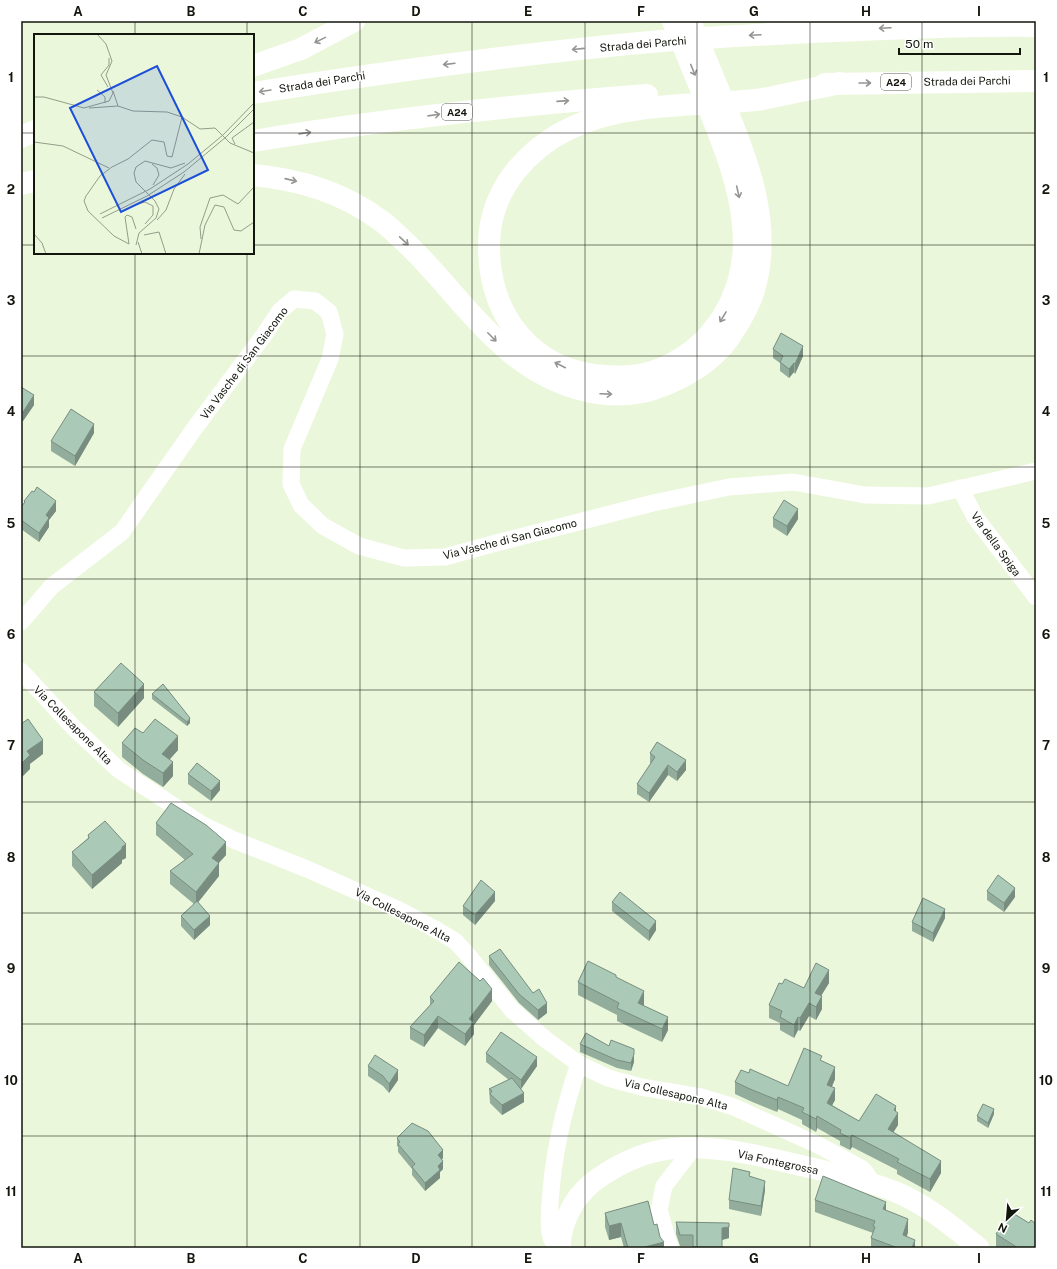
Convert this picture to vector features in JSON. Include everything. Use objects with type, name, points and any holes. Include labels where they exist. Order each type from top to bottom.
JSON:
[{"type":"highway","points":[[254,66],[301,49],[334,33],[354,21]]},
{"type":"highway","points":[[661,100],[598,118],[573,127],[551,139],[523,161],[505,184],[493,212],[489,236],[489,263],[495,291],[506,318],[522,338],[540,355],[564,368],[591,375],[623,377],[651,373],[676,361],[698,348],[717,327],[731,304],[739,279],[744,253],[744,227],[735,178],[673,21]]},
{"type":"highway","points":[[254,174],[312,185],[351,201],[382,221],[433,270],[463,306],[494,339],[520,361],[546,377],[571,387],[597,394],[646,392],[666,385],[688,374],[709,360],[727,341],[740,320],[754,291],[760,258],[760,225],[755,190],[746,158],[690,21]]},
{"type":"highway","points":[[991,21],[1012,25]]},
{"type":"highway","name":"Strada dei Parchi","points":[[254,93],[367,75],[631,44],[724,37],[904,28],[1012,25],[1036,26]]},
{"type":"highway","name":"Strada dei Parchi","points":[[254,141],[452,112],[543,103],[661,100],[757,94],[840,83],[1036,81]]},
{"type":"highway","points":[[21,138],[34,131]]},
{"type":"highway","points":[[21,138],[34,135]]},
{"type":"highway","points":[[21,184],[34,182]]},
{"type":"highway","points":[[21,199],[34,196]]},
{"type":"street","name":"Via Vasche di San Giacomo","points":[[21,622],[52,586],[122,532],[194,429],[264,335],[280,311],[294,299],[315,301],[329,312],[335,334],[330,359],[292,449],[291,484],[301,505],[323,526],[359,546],[404,558],[445,557],[653,503],[729,487],[793,482],[865,495],[928,496],[1036,471]]},
{"type":"street","name":"Via della Spiga","points":[[960,488],[975,517],[1036,598]]},
{"type":"street","name":"Via Collesapone Alta","points":[[21,672],[73,727],[119,770],[203,825],[234,840],[307,869],[399,910],[455,941],[512,1010],[545,1039],[578,1064],[608,1078],[641,1087],[701,1097],[734,1107],[833,1153],[860,1168],[866,1173],[872,1183]]},
{"type":"street","points":[[561,1246],[552,1240],[550,1236],[552,1175],[569,1092],[578,1064]]},
{"type":"street","points":[[670,1248],[659,1210],[664,1186],[694,1148]]},
{"type":"street","name":"Via Fontegrossa","points":[[561,1246],[565,1222],[570,1210],[586,1188],[596,1180],[619,1165],[640,1155],[668,1149],[694,1148],[752,1154],[872,1183],[898,1193],[922,1205],[979,1248]]},
{"type":"building","points":[[781,333],[803,346],[795,364],[794,363],[789,369],[780,362],[783,356],[773,349]]},
{"type":"building","points":[[21,387],[34,395],[23,412],[21,411]]},
{"type":"building","points":[[71,409],[94,424],[75,456],[51,441]]},
{"type":"building","points":[[37,487],[56,501],[46,515],[49,518],[39,533],[21,520],[21,507],[32,491],[34,492]]},
{"type":"building","points":[[784,500],[798,509],[787,526],[773,518]]},
{"type":"building","points":[[121,663],[144,684],[118,713],[94,692]]},
{"type":"building","points":[[163,684],[190,718],[187,722],[152,694]]},
{"type":"building","points":[[28,719],[43,740],[27,751],[30,755],[21,764],[21,724]]},
{"type":"building","points":[[155,719],[178,736],[162,754],[173,762],[163,773],[143,760],[122,743],[135,728],[143,733]]},
{"type":"building","points":[[657,742],[686,760],[677,772],[668,765],[649,793],[637,784],[655,757],[650,753]]},
{"type":"building","points":[[197,763],[220,781],[211,791],[188,774]]},
{"type":"building","points":[[171,803],[206,825],[226,842],[212,858],[219,863],[196,892],[170,871],[193,854],[156,823]]},
{"type":"building","points":[[105,821],[126,844],[92,875],[72,852],[89,838],[88,835]]},
{"type":"building","points":[[998,875],[1015,888],[1004,903],[987,891]]},
{"type":"building","points":[[481,880],[495,892],[475,915],[463,906]]},
{"type":"building","points":[[620,892],[656,921],[649,931],[612,902]]},
{"type":"building","points":[[923,898],[945,909],[933,933],[912,922]]},
{"type":"building","points":[[197,901],[210,916],[194,930],[181,916]]},
{"type":"building","points":[[500,949],[533,993],[539,989],[547,1003],[538,1010],[519,994],[489,956]]},
{"type":"building","points":[[588,961],[644,991],[638,1003],[668,1017],[662,1029],[617,1008],[619,1003],[578,982]]},
{"type":"building","points":[[459,962],[480,981],[483,978],[492,989],[469,1019],[474,1022],[465,1034],[438,1016],[424,1035],[410,1027],[434,1001],[430,997]]},
{"type":"building","points":[[816,963],[829,970],[815,993],[822,996],[816,1007],[809,1003],[800,1018],[798,1017],[794,1025],[780,1017],[782,1011],[769,1005],[779,983],[782,984],[785,979],[804,988]]},
{"type":"building","points":[[501,1032],[537,1057],[521,1080],[486,1053]]},
{"type":"building","points":[[586,1033],[609,1046],[611,1040],[634,1049],[631,1063],[617,1060],[580,1044]]},
{"type":"building","points":[[804,1048],[822,1056],[820,1060],[835,1067],[827,1085],[835,1088],[827,1103],[859,1121],[876,1094],[896,1106],[894,1110],[898,1113],[888,1129],[941,1161],[930,1179],[897,1162],[899,1159],[852,1135],[850,1138],[840,1133],[841,1130],[817,1116],[816,1119],[802,1112],[804,1108],[778,1097],[777,1100],[735,1082],[741,1070],[749,1073],[750,1069],[788,1086]]},
{"type":"building","points":[[375,1055],[398,1070],[389,1084],[383,1076],[368,1066]]},
{"type":"building","points":[[512,1078],[524,1093],[502,1105],[490,1094],[492,1091],[489,1089]]},
{"type":"building","points":[[983,1104],[994,1109],[988,1123],[977,1116]]},
{"type":"building","points":[[412,1123],[428,1131],[443,1150],[438,1155],[443,1161],[438,1166],[440,1170],[425,1183],[412,1167],[415,1164],[398,1144],[400,1142],[397,1138]]},
{"type":"building","points":[[733,1168],[750,1172],[749,1176],[765,1181],[761,1206],[729,1200]]},
{"type":"building","points":[[823,1176],[886,1202],[883,1209],[908,1219],[903,1235],[915,1240],[912,1248],[898,1248],[871,1238],[875,1227],[873,1226],[875,1221],[815,1200]]},
{"type":"building","points":[[648,1201],[654,1225],[657,1224],[660,1237],[664,1242],[641,1248],[628,1248],[621,1223],[609,1226],[605,1213]]},
{"type":"building","points":[[1011,1212],[1029,1223],[1031,1220],[1036,1224],[1036,1248],[1018,1248],[996,1234]]},
{"type":"building","points":[[676,1222],[729,1223],[729,1227],[722,1228],[722,1248],[693,1248],[693,1235],[680,1235]]}]
